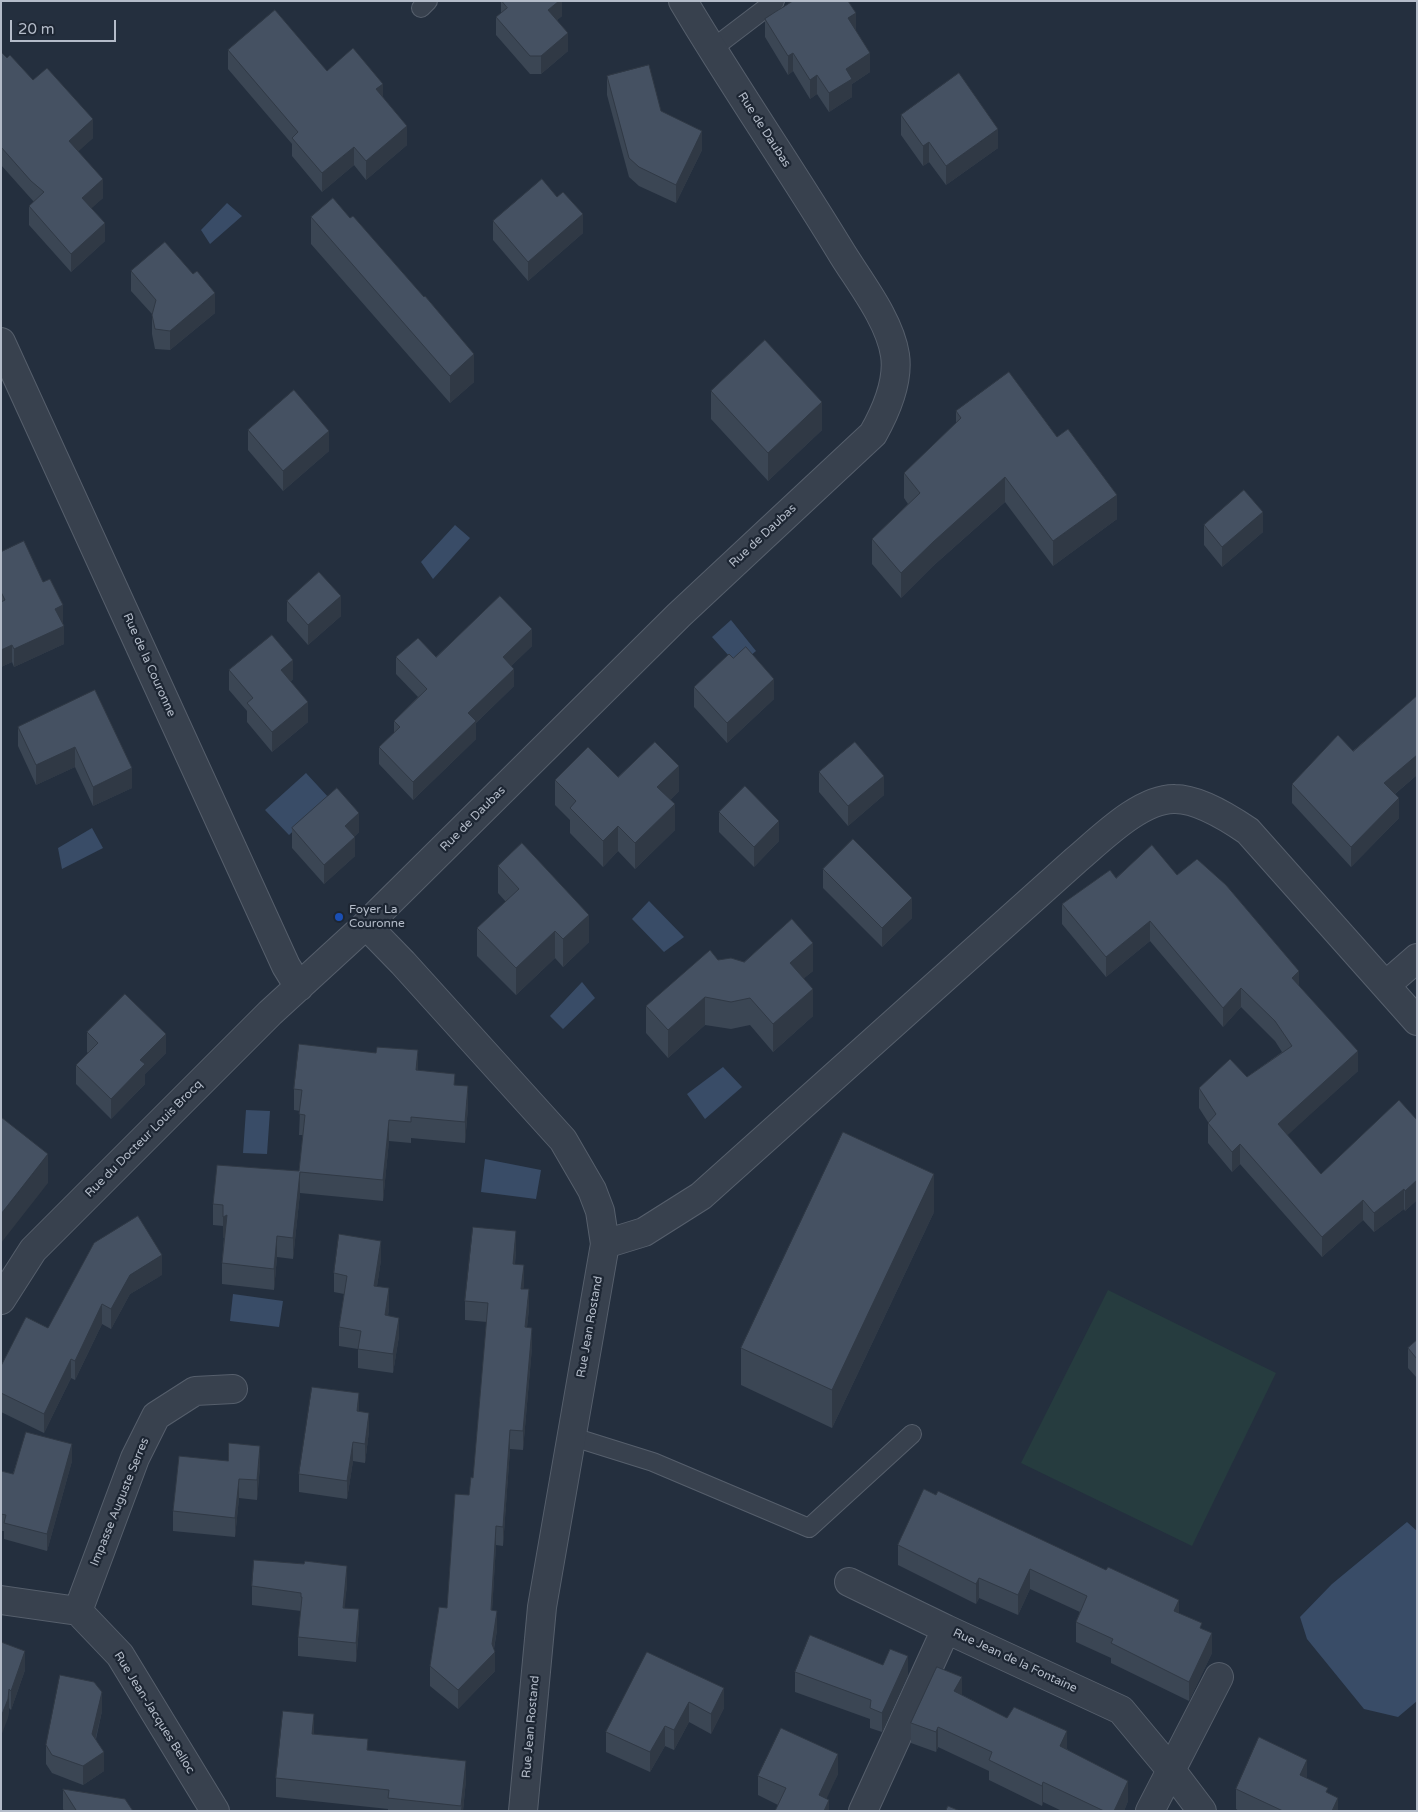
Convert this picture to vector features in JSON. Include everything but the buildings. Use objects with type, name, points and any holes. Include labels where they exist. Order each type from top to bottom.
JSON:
[{"type":"street","name":"Rue de Daubas","points":[[299,987],[366,925],[679,615],[873,434],[884,413],[894,379],[895,356],[888,329],[810,200],[682,1]]},
{"type":"street","name":"Rue de la Couronne","points":[[4,353],[286,966],[299,987]]},
{"type":"street","points":[[605,1244],[644,1232],[701,1196],[1076,860],[1131,814],[1160,802],[1175,799],[1204,807],[1224,815],[1248,831],[1417,1022]]},
{"type":"street","name":"Rue Jean Rostand","points":[[366,925],[403,963],[563,1140],[592,1190],[600,1211],[605,1244],[570,1436],[542,1607],[523,1811]]},
{"type":"street","points":[[1386,985],[1417,958]]},
{"type":"street","name":"Rue du Docteur Louis Brocq","points":[[1,1300],[33,1250],[263,1020],[299,987]]},
{"type":"street","name":"Impasse Auguste Serres","points":[[78,1611],[135,1458],[156,1416],[196,1391],[233,1389]]},
{"type":"street","points":[[850,1582],[946,1629]]},
{"type":"street","points":[[1,1600],[78,1611]]},
{"type":"street","name":"Rue Jean-Jacques Belloc","points":[[78,1611],[120,1654],[215,1811]]},
{"type":"street","name":"Rue Jean de la Fontaine","points":[[863,1811],[946,1629],[1121,1710],[1202,1811]]},
{"type":"street","points":[[1150,1811],[1219,1678]]},
{"type":"lane","points":[[712,49],[775,1]]},
{"type":"lane","points":[[570,1436],[653,1462],[809,1528],[912,1434]]},
{"type":"green space","points":[[1108,1290],[1276,1373],[1192,1546],[1021,1463]]},
{"type":"water","points":[[227,203],[242,216],[210,244],[201,230]]},
{"type":"water","points":[[455,525],[470,538],[433,579],[421,562]]},
{"type":"water","points":[[731,620],[756,651],[738,666],[712,637]]},
{"type":"water","points":[[306,773],[329,798],[289,835],[265,810]]},
{"type":"water","points":[[92,828],[103,848],[62,869],[58,848]]},
{"type":"water","points":[[649,901],[684,937],[664,952],[632,919]]},
{"type":"water","points":[[582,982],[595,998],[563,1029],[550,1016]]},
{"type":"water","points":[[723,1067],[742,1087],[705,1119],[687,1094]]},
{"type":"water","points":[[246,1110],[270,1111],[267,1154],[243,1153]]},
{"type":"water","points":[[485,1159],[541,1170],[536,1199],[481,1192]]},
{"type":"water","points":[[233,1294],[283,1301],[279,1327],[230,1321]]},
{"type":"water","points":[[1407,1522],[1417,1531],[1417,1701],[1398,1717],[1364,1709],[1307,1639],[1300,1617],[1332,1584]]},
{"type":"place","name":"Foyer La Couronne","points":[[339,917]]}]
